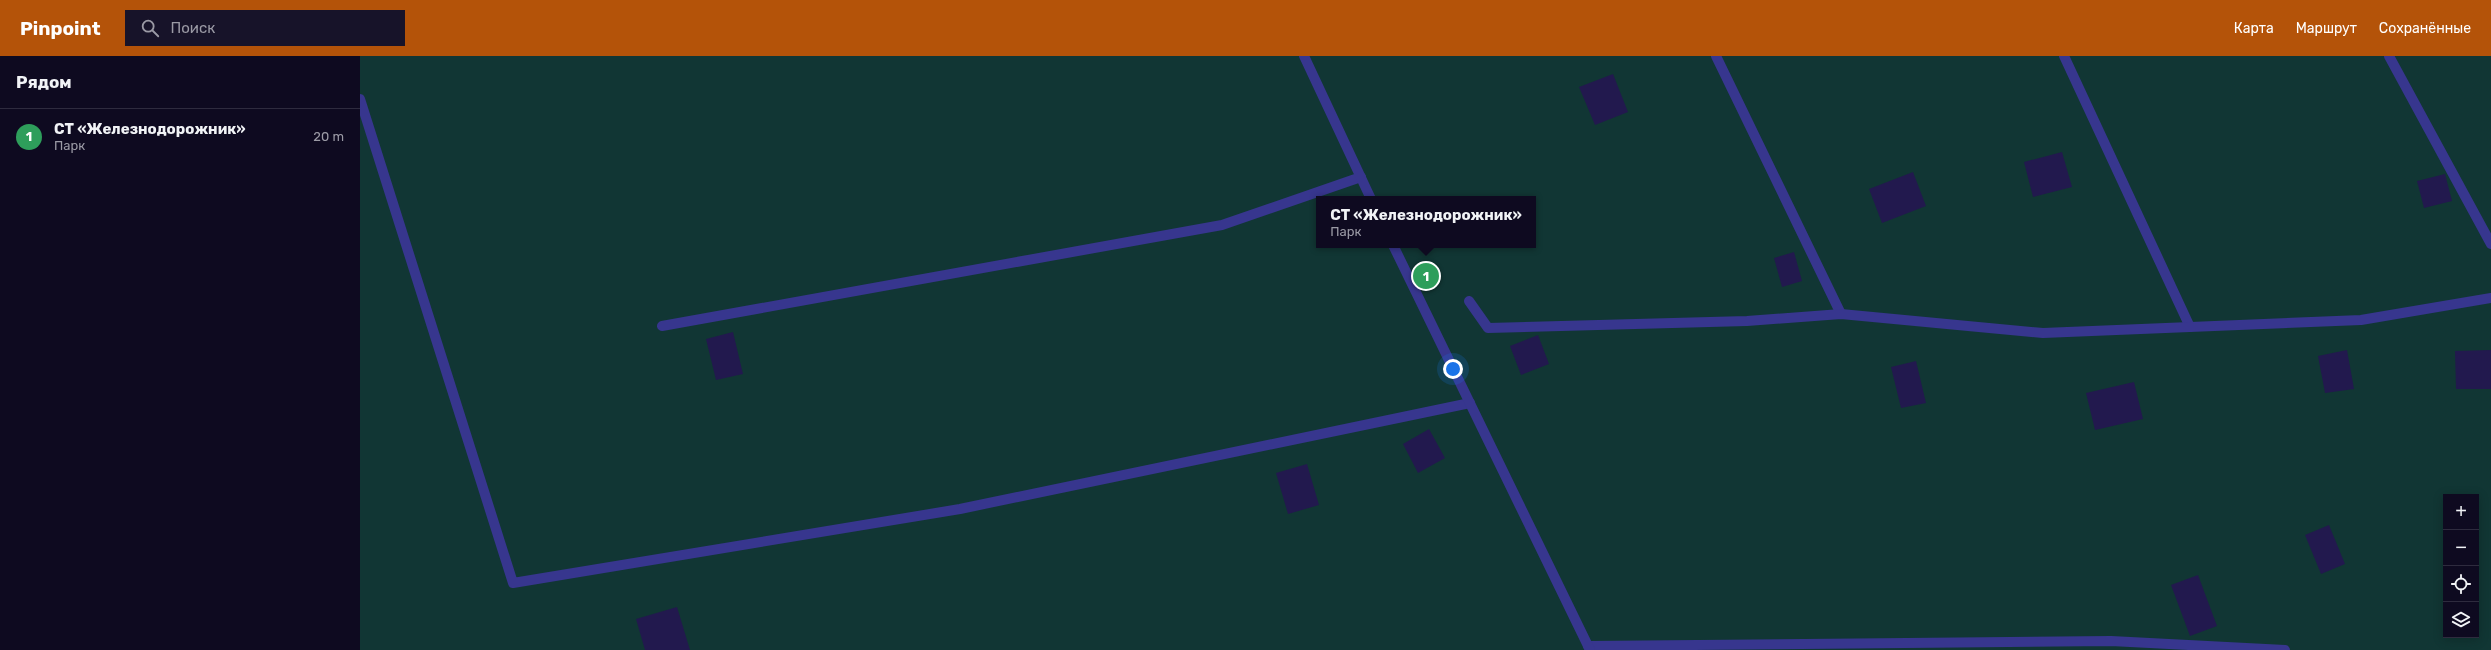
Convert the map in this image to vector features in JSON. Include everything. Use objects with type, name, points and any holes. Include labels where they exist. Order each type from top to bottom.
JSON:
[{"type":"street","points":[[1304,56],[1370,196]]},
{"type":"street","points":[[1716,56],[1841,314]]},
{"type":"street","points":[[2064,56],[2190,327]]},
{"type":"street","points":[[2389,56],[2491,244]]},
{"type":"street","points":[[360,99],[513,583],[960,509],[1470,403]]},
{"type":"street","points":[[662,326],[1222,225],[1361,177]]},
{"type":"street","points":[[1395,248],[1589,648],[2111,641],[2285,650]]},
{"type":"street","points":[[1469,301],[1488,328],[1746,322],[1841,314],[2043,333],[2361,320],[2491,298]]},
{"type":"green space","points":[[360,56],[2491,56],[2491,650],[360,650]]},
{"type":"building","points":[[1613,74],[1628,112],[1595,125],[1579,87]]},
{"type":"building","points":[[2062,152],[2072,187],[2033,197],[2024,162]]},
{"type":"building","points":[[1913,172],[1926,206],[1882,223],[1869,189]]},
{"type":"building","points":[[2445,174],[2452,201],[2424,208],[2417,181]]},
{"type":"building","points":[[1794,252],[1802,281],[1782,287],[1774,258]]},
{"type":"building","points":[[733,332],[743,374],[716,380],[706,339]]},
{"type":"building","points":[[1538,335],[1549,364],[1521,375],[1510,346]]},
{"type":"building","points":[[2347,350],[2354,389],[2325,393],[2318,356]]},
{"type":"building","points":[[2491,350],[2491,389],[2456,389],[2455,351]]},
{"type":"building","points":[[1916,361],[1926,403],[1901,408],[1891,367]]},
{"type":"building","points":[[2134,382],[2143,419],[2095,430],[2086,393]]},
{"type":"building","points":[[1429,429],[1445,458],[1418,473],[1403,444]]},
{"type":"building","points":[[1307,464],[1319,505],[1288,514],[1276,473]]},
{"type":"building","points":[[2329,525],[2345,564],[2321,574],[2305,535]]},
{"type":"building","points":[[2198,575],[2217,626],[2190,636],[2171,585]]},
{"type":"building","points":[[677,607],[690,650],[645,650],[636,619]]},
{"type":"place","name":"СТ «Железнодорожник»","points":[[1426,276]]}]
